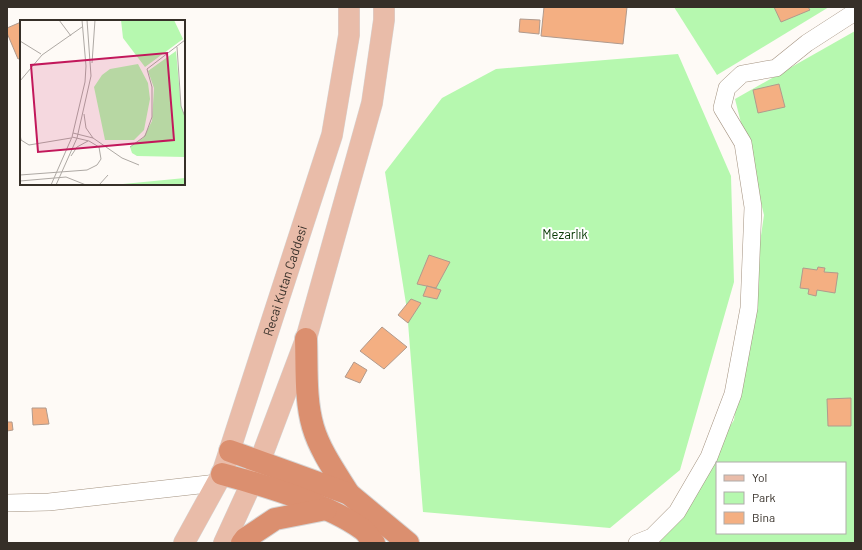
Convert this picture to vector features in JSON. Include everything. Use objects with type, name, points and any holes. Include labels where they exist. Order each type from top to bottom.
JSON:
[{"type":"highway","points":[[306,339],[308,400],[313,427],[328,458],[349,494],[408,543]]},
{"type":"highway","points":[[230,451],[256,472],[363,530],[374,543]]},
{"type":"highway","points":[[219,479],[256,472],[349,494]]},
{"type":"highway","points":[[242,543],[245,539],[275,520],[326,509]]},
{"type":"main road","name":"Recai Kutan Caddesi","points":[[184,543],[219,479],[230,451],[332,135],[349,35],[349,7]]},
{"type":"main road","points":[[224,543],[256,472],[306,339],[372,103],[384,11]]},
{"type":"street","points":[[637,543],[652,537],[677,512],[709,457],[732,394],[749,308],[753,207],[743,143],[722,108],[727,88],[742,74],[776,68],[807,43],[855,12]]},
{"type":"street","points":[[7,503],[50,502],[219,479]]},
{"type":"green space","points":[[674,7],[829,7],[717,75]]},
{"type":"green space","points":[[855,31],[855,543],[629,543],[666,524],[734,420],[764,215],[735,99]]},
{"type":"green space","name":"Mezarlık","points":[[678,54],[731,176],[734,282],[680,470],[610,528],[423,512],[407,310],[385,172],[442,98],[496,69]]},
{"type":"building","points":[[544,7],[627,7],[623,44],[541,36]]},
{"type":"building","points":[[774,7],[808,7],[810,10],[781,22]]},
{"type":"building","points":[[520,19],[540,20],[539,34],[519,32]]},
{"type":"building","points":[[20,22],[20,58],[18,59],[7,33],[7,28]]},
{"type":"building","points":[[779,84],[785,107],[758,113],[753,90]]},
{"type":"building","points":[[429,255],[450,262],[436,288],[417,284]]},
{"type":"building","points":[[818,267],[825,268],[824,272],[838,273],[835,293],[817,290],[816,296],[808,294],[809,289],[800,288],[803,268],[817,270]]},
{"type":"building","points":[[427,286],[441,290],[437,299],[423,296]]},
{"type":"building","points":[[411,299],[421,303],[408,323],[398,315]]},
{"type":"building","points":[[382,327],[407,347],[384,369],[360,351]]},
{"type":"building","points":[[354,362],[367,370],[360,383],[345,377]]},
{"type":"building","points":[[851,398],[851,426],[828,426],[827,399]]},
{"type":"building","points":[[32,408],[46,408],[49,424],[33,425]]},
{"type":"building","points":[[7,422],[12,422],[13,430],[7,431]]}]
